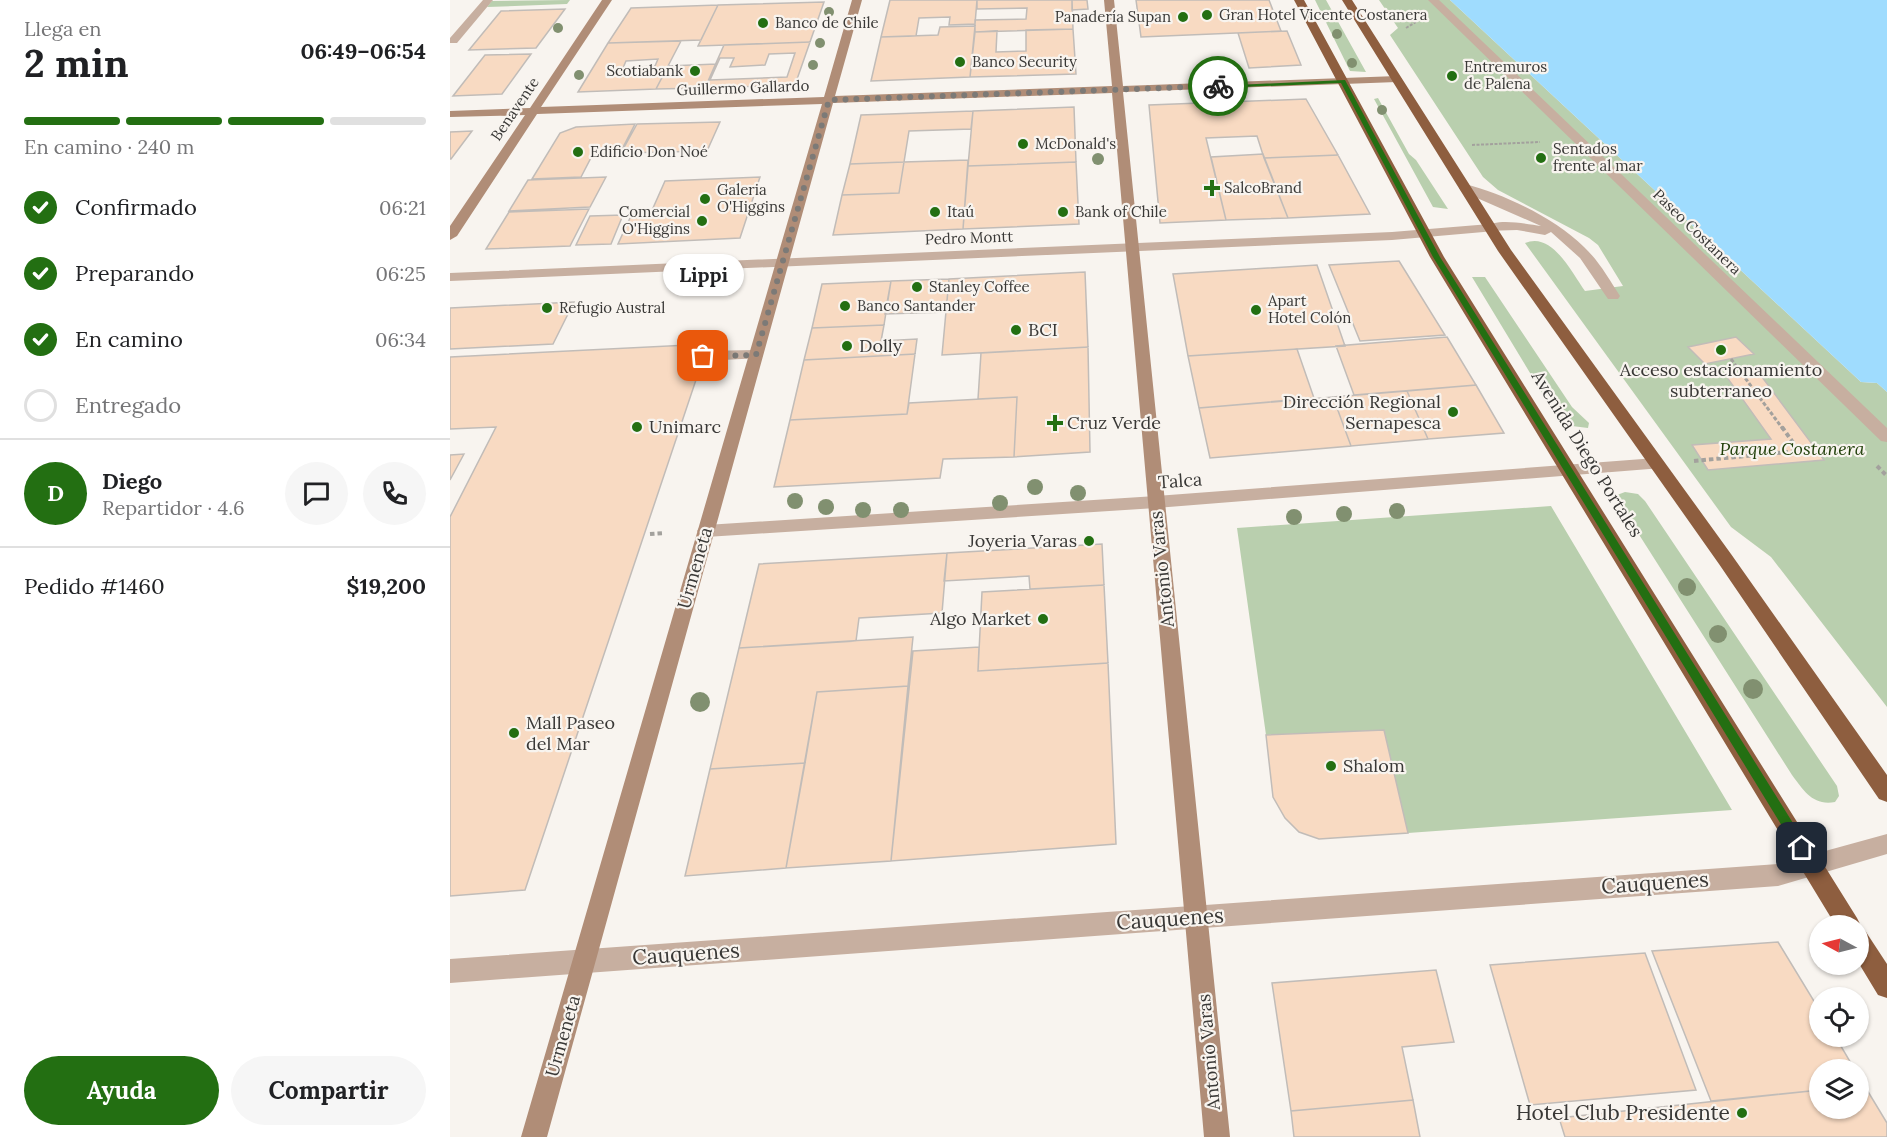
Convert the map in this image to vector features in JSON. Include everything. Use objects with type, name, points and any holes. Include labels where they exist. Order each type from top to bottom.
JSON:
[{"type":"highway","name":"Avenida Diego Portales","points":[[1299,0],[1424,233],[1843,915]]},
{"type":"highway","points":[[1347,0],[1490,228],[1887,792]]},
{"type":"highway","points":[[1869,957],[1887,986]]},
{"type":"main road","name":"Benavente","points":[[450,236],[607,0]]},
{"type":"main road","name":"Urmeneta","points":[[534,1137],[857,0]]},
{"type":"main road","name":"Antonio Varas","points":[[1109,0],[1217,1137]]},
{"type":"main road","name":"Guillermo Gallardo","points":[[450,114],[1397,79]]},
{"type":"street","points":[[453,41],[488,0]]},
{"type":"street","name":"Paseo Costanera","points":[[1433,0],[1887,436]]},
{"type":"street","points":[[1465,188],[1526,215],[1564,236],[1581,251],[1613,296]]},
{"type":"street","name":"Pedro Montt","points":[[450,277],[1131,247],[1424,233],[1518,226],[1564,236]]},
{"type":"street","points":[[703,356],[756,355]]},
{"type":"street","name":"Talca","points":[[706,531],[1156,502],[1656,464]]},
{"type":"street","name":"Cauquenes","points":[[450,971],[1778,875],[1887,844]]},
{"type":"path","points":[[1471,145],[1578,140]]},
{"type":"path","points":[[1731,359],[1799,451]]},
{"type":"path","points":[[1656,464],[1857,446]]},
{"type":"path","points":[[650,534],[664,533]]},
{"type":"green space","points":[[570,0],[567,4],[487,7],[492,1]]},
{"type":"green space","points":[[1315,0],[1326,0],[1366,72],[1350,71]]},
{"type":"green space","name":"Parque Costanera","points":[[1379,0],[1450,0],[1861,382],[1877,383],[1887,392],[1887,707],[1771,557],[1731,527],[1525,243],[1535,241],[1552,248],[1585,291],[1623,286],[1598,245],[1498,190],[1483,177],[1390,35],[1398,28]]},
{"type":"green space","points":[[1378,98],[1409,154],[1416,160],[1448,209],[1433,207],[1374,99]]},
{"type":"green space","points":[[1472,277],[1485,277],[1572,407],[1589,423],[1588,428],[1572,426],[1556,416]]},
{"type":"green space","points":[[1625,492],[1638,494],[1645,501],[1837,786],[1839,796],[1835,802],[1821,802],[1810,796],[1792,775],[1617,500],[1617,495]]},
{"type":"green space","points":[[1551,506],[1732,810],[1408,833],[1384,730],[1266,735],[1237,528]]},
{"type":"water","points":[[1450,0],[1887,0],[1887,392],[1877,383],[1861,382]]},
{"type":"building","points":[[890,0],[977,0],[975,24],[949,25],[950,17],[919,18],[916,36],[881,37]]},
{"type":"building","points":[[977,0],[1072,0],[1073,29],[975,32],[975,20],[1026,19],[1027,8],[977,9]]},
{"type":"building","points":[[1072,0],[1087,0],[1088,9],[1072,10]]},
{"type":"building","name":"Gran Hotel Vicente Costanera","points":[[1136,0],[1269,0],[1281,31],[1141,37]]},
{"type":"building","name":"Banco de Chile","points":[[824,2],[810,42],[698,46],[718,5]]},
{"type":"building","points":[[718,5],[701,40],[608,43],[631,8]]},
{"type":"building","points":[[565,9],[536,48],[469,50],[501,11]]},
{"type":"building","points":[[975,26],[970,77],[871,81],[881,37],[938,35],[940,27]]},
{"type":"building","points":[[1073,29],[1076,74],[970,77],[975,32],[997,31],[996,52],[1026,51],[1026,30]]},
{"type":"building","points":[[1287,31],[1301,65],[1249,68],[1238,33]]},
{"type":"building","points":[[681,41],[656,89],[578,92],[608,43]],"holes":[[[658,59],[655,66],[623,68],[626,61]]]},
{"type":"building","points":[[810,42],[795,85],[705,88],[724,45]]},
{"type":"building","points":[[795,53],[787,77],[710,80],[720,58],[734,58],[730,67],[765,65],[769,54]]},
{"type":"building","points":[[531,54],[502,94],[453,96],[485,55]]},
{"type":"building","points":[[716,64],[705,88],[656,89],[668,66]]},
{"type":"building","points":[[1306,99],[1338,155],[1264,158],[1257,136],[1206,138],[1226,220],[1160,223],[1149,105]]},
{"type":"building","name":"McDonald's","points":[[1074,107],[1076,162],[968,166],[973,111]]},
{"type":"building","points":[[973,111],[971,129],[909,131],[904,162],[850,164],[861,115]]},
{"type":"building","points":[[720,122],[707,151],[621,153],[637,124]]},
{"type":"building","name":"Edificio Don Noé","points":[[635,124],[621,151],[594,152],[581,177],[532,179],[560,133],[576,127]]},
{"type":"building","points":[[472,131],[451,159],[450,159],[450,132]]},
{"type":"building","points":[[1263,154],[1288,218],[1226,220],[1211,157]]},
{"type":"building","points":[[1338,155],[1370,214],[1288,218],[1264,158]]},
{"type":"building","points":[[968,160],[963,229],[833,235],[842,195],[899,193],[904,162]]},
{"type":"building","points":[[904,162],[899,193],[842,195],[850,164]]},
{"type":"building","points":[[1076,162],[1079,224],[963,229],[968,166]]},
{"type":"building","points":[[606,177],[590,207],[509,211],[528,180]]},
{"type":"building","name":"Galeria O'Higgins","points":[[760,177],[740,238],[618,244],[630,218],[649,217],[665,181]]},
{"type":"building","points":[[589,209],[570,246],[486,249],[509,212]]},
{"type":"building","points":[[623,215],[611,244],[576,245],[590,216]]},
{"type":"building","points":[[1399,261],[1445,335],[1360,341],[1329,265]]},
{"type":"building","name":"Apart Hotel Colón","points":[[1317,265],[1345,346],[1188,356],[1173,274]]},
{"type":"building","name":"BCI","points":[[1085,272],[1088,347],[942,355],[949,279]]},
{"type":"building","points":[[949,279],[946,312],[885,314],[891,281]]},
{"type":"building","points":[[891,281],[884,325],[812,328],[822,284]]},
{"type":"building","points":[[574,302],[553,344],[450,349],[450,308]]},
{"type":"building","points":[[884,325],[881,341],[917,339],[915,354],[804,360],[812,328]]},
{"type":"building","points":[[1447,337],[1476,385],[1354,395],[1336,346]]},
{"type":"building","name":"Acceso estacionamiento subterraneo","points":[[1736,337],[1754,354],[1705,364],[1688,347]]},
{"type":"building","name":"Mall Paseo del Mar","points":[[708,344],[525,890],[450,896],[450,517],[496,427],[450,429],[450,357]]},
{"type":"building","points":[[1088,347],[1090,452],[1014,457],[1017,397],[978,399],[981,353]]},
{"type":"building","points":[[1297,349],[1314,398],[1199,408],[1188,356]]},
{"type":"building","points":[[915,354],[907,414],[790,420],[804,360]]},
{"type":"building","points":[[1759,373],[1824,460],[1708,470],[1692,445],[1771,439],[1726,376]]},
{"type":"building","points":[[1476,385],[1504,433],[1428,439],[1407,391]]},
{"type":"building","points":[[1407,391],[1428,439],[1351,446],[1333,397]]},
{"type":"building","points":[[1017,397],[1014,457],[943,459],[940,478],[774,487],[790,420],[907,414],[909,403]]},
{"type":"building","points":[[1333,397],[1351,446],[1210,458],[1199,408]]},
{"type":"building","points":[[464,454],[450,480],[450,455]]},
{"type":"building","points":[[1102,544],[1104,585],[1030,589],[1029,576],[944,581],[947,553]]},
{"type":"building","points":[[947,553],[942,613],[859,618],[856,641],[739,648],[759,564]]},
{"type":"building","name":"Algo Market","points":[[1104,585],[1108,663],[978,671],[982,592]]},
{"type":"building","points":[[913,637],[908,686],[817,692],[805,763],[710,769],[739,648]]},
{"type":"building","points":[[979,647],[978,671],[1108,663],[1116,844],[891,861],[913,651]]},
{"type":"building","points":[[908,686],[891,861],[786,868],[817,692]]},
{"type":"building","name":"Shalom","points":[[1384,730],[1408,833],[1319,839],[1299,832],[1285,818],[1273,797],[1266,735]]},
{"type":"building","points":[[805,763],[786,868],[685,876],[710,769]]},
{"type":"building","points":[[1778,942],[1809,993],[1809,1047],[1841,1047],[1849,1059],[1809,1059],[1809,1091],[1711,1101],[1652,951]]},
{"type":"building","points":[[1645,953],[1696,1090],[1530,1105],[1490,965]]},
{"type":"building","points":[[1436,970],[1454,1042],[1402,1047],[1413,1100],[1291,1111],[1272,983]]},
{"type":"building","name":"Hotel Club Presidente","points":[[1809,1091],[1809,1119],[1869,1119],[1869,1093],[1887,1123],[1887,1137],[1565,1137],[1559,1118]]},
{"type":"building","points":[[1413,1100],[1420,1137],[1294,1137],[1291,1111]]},
{"type":"way so far","points":[[703,356],[756,355],[829,100],[1218,86]]},
{"type":"place","name":"Gran Hotel Vicente Costanera","points":[[1207,15]]},
{"type":"place","name":"Panadería Supan","points":[[1183,17]]},
{"type":"place","name":"Banco de Chile","points":[[763,23]]},
{"type":"place","name":"Banco Security","points":[[960,62]]},
{"type":"place","name":"Scotiabank","points":[[695,71]]},
{"type":"place","name":"Entremuros de Palena","points":[[1452,76]]},
{"type":"place","name":"McDonald's","points":[[1023,144]]},
{"type":"place","name":"Edificio Don Noé","points":[[578,152]]},
{"type":"place","name":"Sentados frente al mar","points":[[1541,158]]},
{"type":"place","name":"SalcoBrand","points":[[1212,188]]},
{"type":"place","name":"Galeria O'Higgins","points":[[705,199]]},
{"type":"place","name":"Itaú","points":[[935,212]]},
{"type":"place","name":"Bank of Chile","points":[[1063,212]]},
{"type":"place","name":"Comercial O'Higgins","points":[[702,221]]},
{"type":"place","name":"Stanley Coffee","points":[[917,287]]},
{"type":"place","name":"Banco Santander","points":[[845,306]]},
{"type":"place","name":"Refugio Austral","points":[[547,308]]},
{"type":"place","name":"Apart Hotel Colón","points":[[1256,310]]},
{"type":"place","name":"BCI","points":[[1016,330]]},
{"type":"place","name":"Dolly","points":[[847,346]]},
{"type":"place","name":"Acceso estacionamiento subterraneo","points":[[1721,350]]},
{"type":"place","name":"Lippi","points":[[703,356]]},
{"type":"place","name":"Dirección Regional Sernapesca","points":[[1453,412]]},
{"type":"place","name":"Cruz Verde","points":[[1055,423]]},
{"type":"place","name":"Unimarc","points":[[637,427]]},
{"type":"place","name":"Joyeria Varas","points":[[1089,541]]},
{"type":"place","name":"Algo Market","points":[[1043,619]]},
{"type":"place","name":"Mall Paseo del Mar","points":[[514,733]]},
{"type":"place","name":"Shalom","points":[[1331,766]]},
{"type":"place","name":"Hotel Club Presidente","points":[[1742,1113]]},
{"type":"route","points":[[1218,86],[1342,81],[1437,257],[1802,848]]}]
